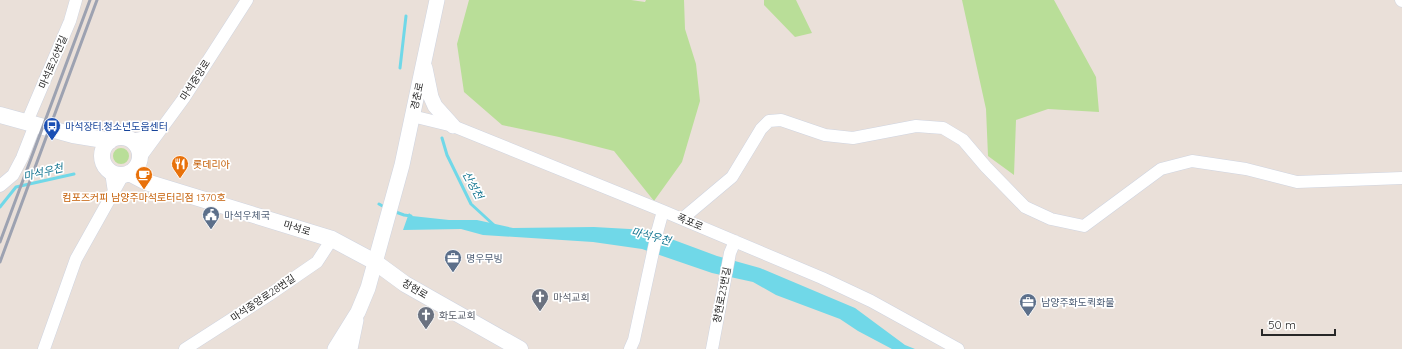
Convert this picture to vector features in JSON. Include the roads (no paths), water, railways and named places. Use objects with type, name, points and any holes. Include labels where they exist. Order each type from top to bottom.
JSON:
[{"type":"main road","points":[[0,115],[73,135],[110,141],[120,137],[131,140],[138,148],[140,158],[135,169],[117,170],[104,150],[110,141]]},
{"type":"main road","name":"마석로","points":[[73,135],[117,170],[146,182],[332,239],[375,262]]},
{"type":"main road","name":"창현로","points":[[375,262],[405,284],[520,349]]},
{"type":"street","name":"마석로26번길","points":[[0,186],[13,175],[22,158],[31,124],[70,21],[76,0]]},
{"type":"street","name":"마석중앙로","points":[[140,158],[197,79],[246,0]]},
{"type":"street","name":"경춘로","points":[[375,262],[395,192],[437,0]]},
{"type":"street","points":[[424,62],[434,106],[453,126]]},
{"type":"street","name":"폭포로","points":[[412,116],[453,126],[664,211],[822,278],[871,301],[958,349]]},
{"type":"street","points":[[682,219],[732,177],[761,129],[769,121],[781,120],[825,135],[853,138],[916,126],[942,128],[963,140],[986,168],[1025,207],[1051,219],[1084,226],[1161,169],[1192,161],[1246,170],[1297,182],[1402,178]]},
{"type":"street","points":[[131,140],[154,135],[163,128]]},
{"type":"street","points":[[44,349],[76,260],[114,192],[117,170]]},
{"type":"street","points":[[630,349],[634,340],[658,229],[664,211]]},
{"type":"street","name":"마석중앙로28번길","points":[[185,349],[317,262],[332,239]]},
{"type":"street","name":"창현로23번길","points":[[712,349],[730,253],[735,241]]},
{"type":"street","points":[[334,349],[358,312],[368,288],[375,262]]},
{"type":"street","points":[[350,349],[358,312]]},
{"type":"water","points":[[409,213],[412,216],[449,220],[477,220],[513,228],[594,227],[647,230],[717,256],[760,268],[855,308],[905,345],[915,349],[892,349],[858,331],[840,319],[776,295],[753,282],[712,273],[642,249],[593,242],[483,235],[461,229],[403,230]]},
{"type":"waterway","name":"산성천","points":[[400,68],[406,16]]},
{"type":"waterway","name":"산성천","points":[[442,138],[447,155],[471,204],[495,226]]},
{"type":"waterway","name":"마석우천","points":[[0,207],[16,187],[74,174]]},
{"type":"waterway","name":"마석우천","points":[[379,204],[386,208]]},
{"type":"waterway","name":"마석우천","points":[[393,211],[411,216]]},
{"type":"railway","points":[[0,242],[90,0]]},
{"type":"railway","points":[[0,262],[97,0]]},
{"type":"place","name":"마석장터.청소년도움센터","points":[[52,141]]},
{"type":"place","name":"롯데리아","points":[[180,179]]},
{"type":"place","name":"컴포즈커피 남양주마석로터리점 1370호","points":[[144,190]]},
{"type":"place","name":"마석우체국","points":[[211,230]]},
{"type":"place","name":"명우무빙","points":[[453,273]]},
{"type":"place","name":"마석교회","points":[[540,312]]},
{"type":"place","name":"남양주화도퀵화물","points":[[1028,317]]},
{"type":"place","name":"화도교회","points":[[426,330]]}]
